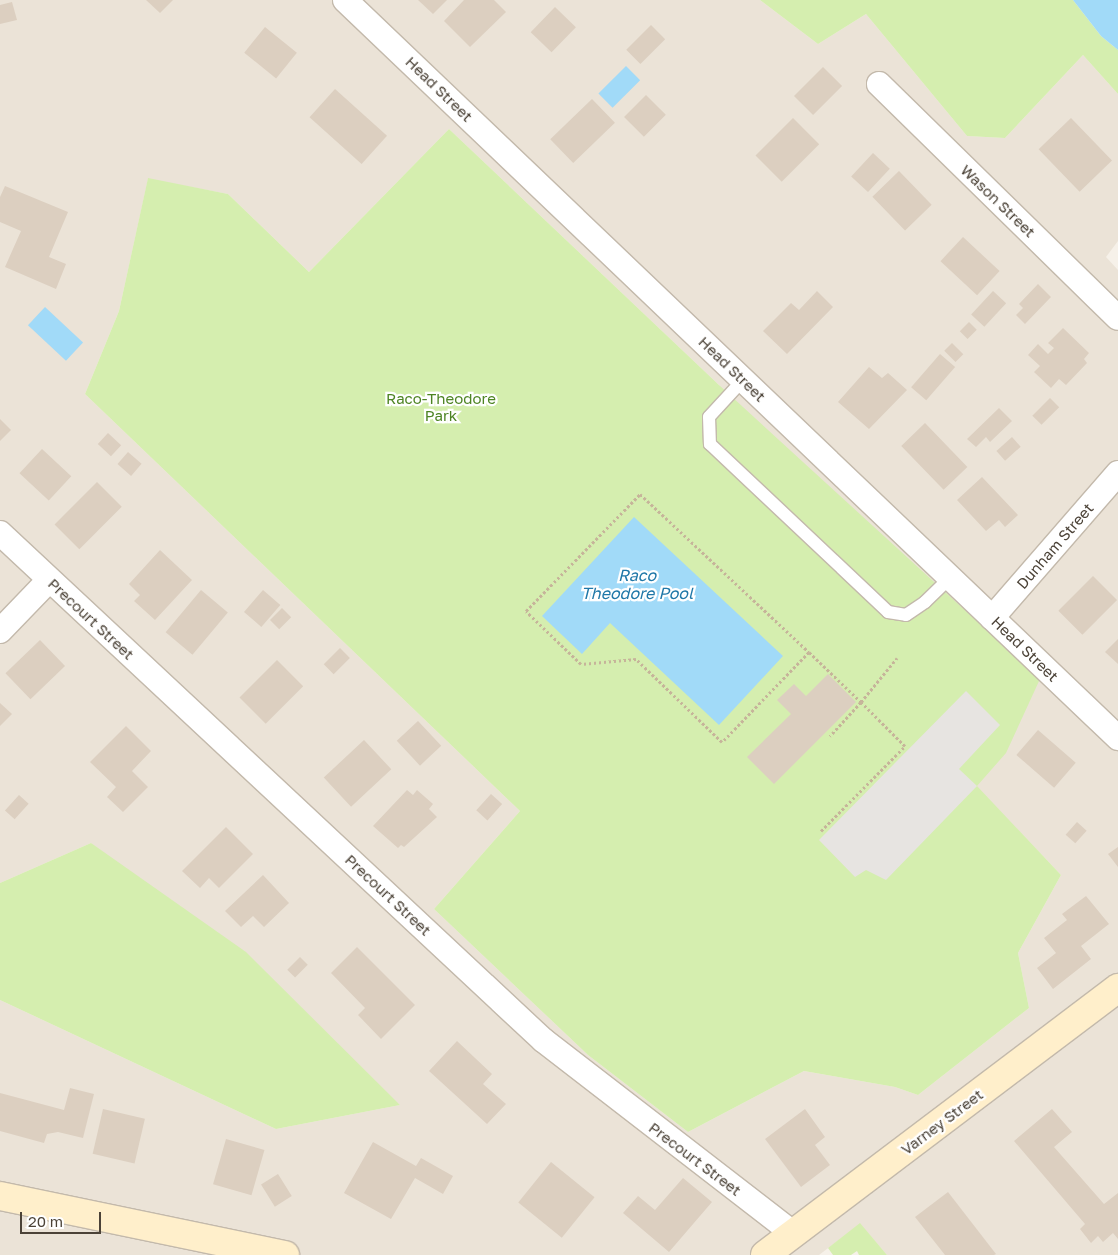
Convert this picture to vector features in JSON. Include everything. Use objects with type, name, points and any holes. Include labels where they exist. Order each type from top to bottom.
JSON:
[{"type":"main road","name":"Varney Street","points":[[765,1255],[1118,988]]},
{"type":"main road","points":[[0,1196],[285,1255]]},
{"type":"street","name":"Head Street","points":[[345,0],[1118,738]]},
{"type":"street","name":"Wason Street","points":[[879,84],[1118,318]]},
{"type":"street","name":"Dunham Street","points":[[992,618],[1118,473]]},
{"type":"street","name":"Precourt Street","points":[[0,534],[543,1040],[794,1234]]},
{"type":"street","points":[[0,631],[50,580]]},
{"type":"lane","points":[[743,380],[709,417],[710,444],[888,612],[906,614],[926,602],[950,578]]},
{"type":"path","points":[[809,652],[722,742],[636,659],[581,664],[526,611],[640,494],[809,652],[905,746],[821,831]]},
{"type":"path","points":[[830,736],[861,702],[896,658]]},
{"type":"shaded area","points":[[0,0],[760,0],[818,44],[866,14],[967,136],[1005,138],[1083,55],[1118,94],[1118,241],[1106,257],[1118,270],[1118,1255],[887,1255],[860,1224],[819,1255],[0,1255],[0,1000],[276,1129],[400,1105],[91,843],[0,883]],"holes":[[[449,129],[719,385],[977,787],[1061,875],[1018,953],[1029,1008],[918,1095],[895,1087],[804,1071],[688,1132],[588,1055],[434,909],[520,811],[85,394],[119,311],[148,179],[228,194],[309,272]]]},
{"type":"shaded area","points":[[966,691],[1000,725],[959,769],[977,786],[886,880],[866,870],[855,877],[819,840]]},
{"type":"green space","points":[[760,0],[1073,0],[1101,36],[1118,50],[1118,94],[1083,55],[1005,138],[967,136],[866,14],[818,44]]},
{"type":"green space","name":"Raco-Theodore Park","points":[[449,129],[719,385],[1040,679],[1006,753],[977,786],[1061,875],[1018,953],[1029,1008],[918,1095],[895,1087],[804,1071],[688,1132],[588,1055],[434,909],[520,811],[85,394],[119,311],[148,178],[228,194],[309,272]]},
{"type":"green space","points":[[91,843],[246,952],[400,1105],[276,1129],[0,1000],[0,883]]},
{"type":"green space","points":[[860,1223],[887,1255],[859,1255],[857,1251],[851,1255],[833,1255],[828,1248]]},
{"type":"water","points":[[1073,0],[1118,0],[1118,50],[1101,36]]},
{"type":"water","points":[[626,66],[640,80],[613,108],[598,94]]},
{"type":"water","points":[[45,307],[83,342],[66,361],[28,325]]},
{"type":"water","name":"Raco Theodore Pool","points":[[634,517],[783,656],[719,725],[610,623],[582,654],[542,616]]},
{"type":"building","points":[[146,0],[173,0],[160,13]]},
{"type":"building","points":[[418,0],[447,0],[433,14]]},
{"type":"building","points":[[464,0],[494,0],[506,12],[470,47],[444,21]]},
{"type":"building","points":[[12,2],[17,20],[0,24],[0,5]]},
{"type":"building","points":[[555,7],[576,27],[552,52],[531,32]]},
{"type":"building","points":[[651,25],[665,39],[640,64],[626,50]]},
{"type":"building","points":[[265,27],[297,53],[276,78],[244,53]]},
{"type":"building","points":[[823,67],[842,86],[813,115],[794,96]]},
{"type":"building","points":[[335,89],[387,136],[362,164],[310,117]]},
{"type":"building","points":[[646,95],[666,115],[644,137],[624,117]]},
{"type":"building","points":[[592,99],[615,123],[573,163],[550,139]]},
{"type":"building","points":[[793,118],[819,144],[782,182],[756,155]]},
{"type":"building","points":[[1071,118],[1112,160],[1080,192],[1039,149]]},
{"type":"building","points":[[873,153],[890,169],[868,192],[851,176]]},
{"type":"building","points":[[899,171],[932,205],[905,231],[872,197]]},
{"type":"building","points":[[5,186],[68,212],[49,257],[66,264],[56,289],[5,267],[21,231],[0,222],[0,197]]},
{"type":"building","points":[[963,237],[1000,271],[977,295],[940,261]]},
{"type":"building","points":[[1038,284],[1051,297],[1025,324],[1016,315],[1023,308],[1019,304]]},
{"type":"building","points":[[817,291],[833,307],[787,354],[763,331],[791,303],[799,310]]},
{"type":"building","points":[[993,291],[1006,303],[984,327],[971,314]]},
{"type":"building","points":[[969,322],[977,330],[968,339],[960,331]]},
{"type":"building","points":[[1063,328],[1089,353],[1084,359],[1087,363],[1066,385],[1059,379],[1051,388],[1034,372],[1040,366],[1028,355],[1038,344],[1048,354],[1054,348],[1048,343]]},
{"type":"building","points":[[952,343],[963,354],[956,362],[944,351]]},
{"type":"building","points":[[940,354],[955,367],[926,400],[911,387]]},
{"type":"building","points":[[869,367],[882,378],[888,373],[907,390],[869,429],[838,402]]},
{"type":"building","points":[[1050,398],[1059,407],[1042,425],[1032,416]]},
{"type":"building","points":[[999,408],[1012,421],[990,442],[986,437],[976,447],[967,439]]},
{"type":"building","points":[[0,419],[11,430],[0,441]]},
{"type":"building","points":[[925,423],[967,467],[944,490],[901,446]]},
{"type":"building","points":[[108,433],[121,445],[111,456],[98,444]]},
{"type":"building","points":[[1012,437],[1021,447],[1005,461],[996,451]]},
{"type":"building","points":[[42,449],[71,476],[49,500],[19,473]]},
{"type":"building","points":[[128,452],[142,464],[131,476],[118,464]]},
{"type":"building","points":[[982,477],[1018,515],[1005,527],[999,520],[986,531],[957,500]]},
{"type":"building","points":[[97,482],[122,507],[79,549],[55,524]]},
{"type":"building","points":[[160,550],[192,580],[155,620],[134,601],[140,595],[129,584]]},
{"type":"building","points":[[1093,576],[1117,600],[1082,635],[1058,611]]},
{"type":"building","points":[[201,590],[228,612],[192,655],[166,632]]},
{"type":"building","points":[[263,590],[280,605],[261,627],[244,612]]},
{"type":"building","points":[[282,608],[291,617],[279,629],[270,620]]},
{"type":"building","points":[[1118,639],[1118,664],[1105,652]]},
{"type":"building","points":[[40,640],[65,666],[30,699],[5,673]]},
{"type":"building","points":[[340,648],[350,658],[334,674],[324,664]]},
{"type":"building","points":[[277,660],[303,686],[266,724],[240,697]]},
{"type":"building","points":[[828,674],[856,702],[774,784],[747,757],[791,714],[777,700],[794,684],[806,696]]},
{"type":"building","points":[[0,703],[12,714],[0,726]]},
{"type":"building","points":[[418,721],[441,746],[420,766],[397,741]]},
{"type":"building","points":[[126,726],[151,751],[132,771],[148,787],[123,812],[107,797],[116,787],[90,762]]},
{"type":"building","points":[[1038,730],[1076,763],[1054,788],[1016,755]]},
{"type":"building","points":[[364,740],[391,769],[351,807],[324,778]]},
{"type":"building","points":[[407,790],[413,795],[417,790],[433,804],[429,809],[437,817],[404,847],[401,845],[398,848],[373,826]]},
{"type":"building","points":[[491,794],[502,804],[487,820],[476,810]]},
{"type":"building","points":[[19,795],[29,804],[15,819],[5,811]]},
{"type":"building","points":[[1077,822],[1087,831],[1075,843],[1066,835]]},
{"type":"building","points":[[226,827],[253,854],[219,888],[209,878],[200,888],[182,871]]},
{"type":"building","points":[[1118,847],[1118,867],[1108,854]]},
{"type":"building","points":[[263,875],[289,903],[264,927],[253,916],[241,927],[225,911]]},
{"type":"building","points":[[1086,896],[1109,924],[1081,946],[1091,959],[1053,989],[1037,968],[1056,953],[1044,938],[1067,920],[1062,914]]},
{"type":"building","points":[[357,947],[415,1005],[381,1039],[358,1015],[365,1008],[331,973]]},
{"type":"building","points":[[300,957],[308,965],[295,978],[287,970]]},
{"type":"building","points":[[457,1041],[492,1074],[483,1084],[506,1104],[487,1124],[429,1071]]},
{"type":"building","points":[[70,1088],[94,1094],[83,1138],[58,1132],[47,1134],[44,1143],[0,1131],[0,1093],[64,1110]]},
{"type":"building","points":[[103,1109],[145,1119],[135,1163],[93,1154]]},
{"type":"building","points":[[805,1109],[825,1137],[815,1145],[830,1165],[801,1187],[765,1139]]},
{"type":"building","points":[[1052,1109],[1072,1132],[1054,1147],[1104,1204],[1118,1193],[1118,1239],[1113,1233],[1103,1242],[1098,1236],[1091,1243],[1080,1229],[1085,1224],[1014,1141]]},
{"type":"building","points":[[226,1139],[264,1150],[251,1195],[213,1184]]},
{"type":"building","points":[[373,1142],[416,1166],[421,1158],[453,1176],[443,1194],[415,1178],[391,1219],[344,1193]]},
{"type":"building","points":[[551,1162],[595,1197],[562,1238],[518,1202]]},
{"type":"building","points":[[278,1174],[292,1196],[275,1207],[261,1185]]},
{"type":"building","points":[[683,1178],[712,1202],[669,1252],[623,1213],[638,1196],[655,1210]]},
{"type":"building","points":[[948,1192],[996,1254],[945,1255],[915,1217]]}]
